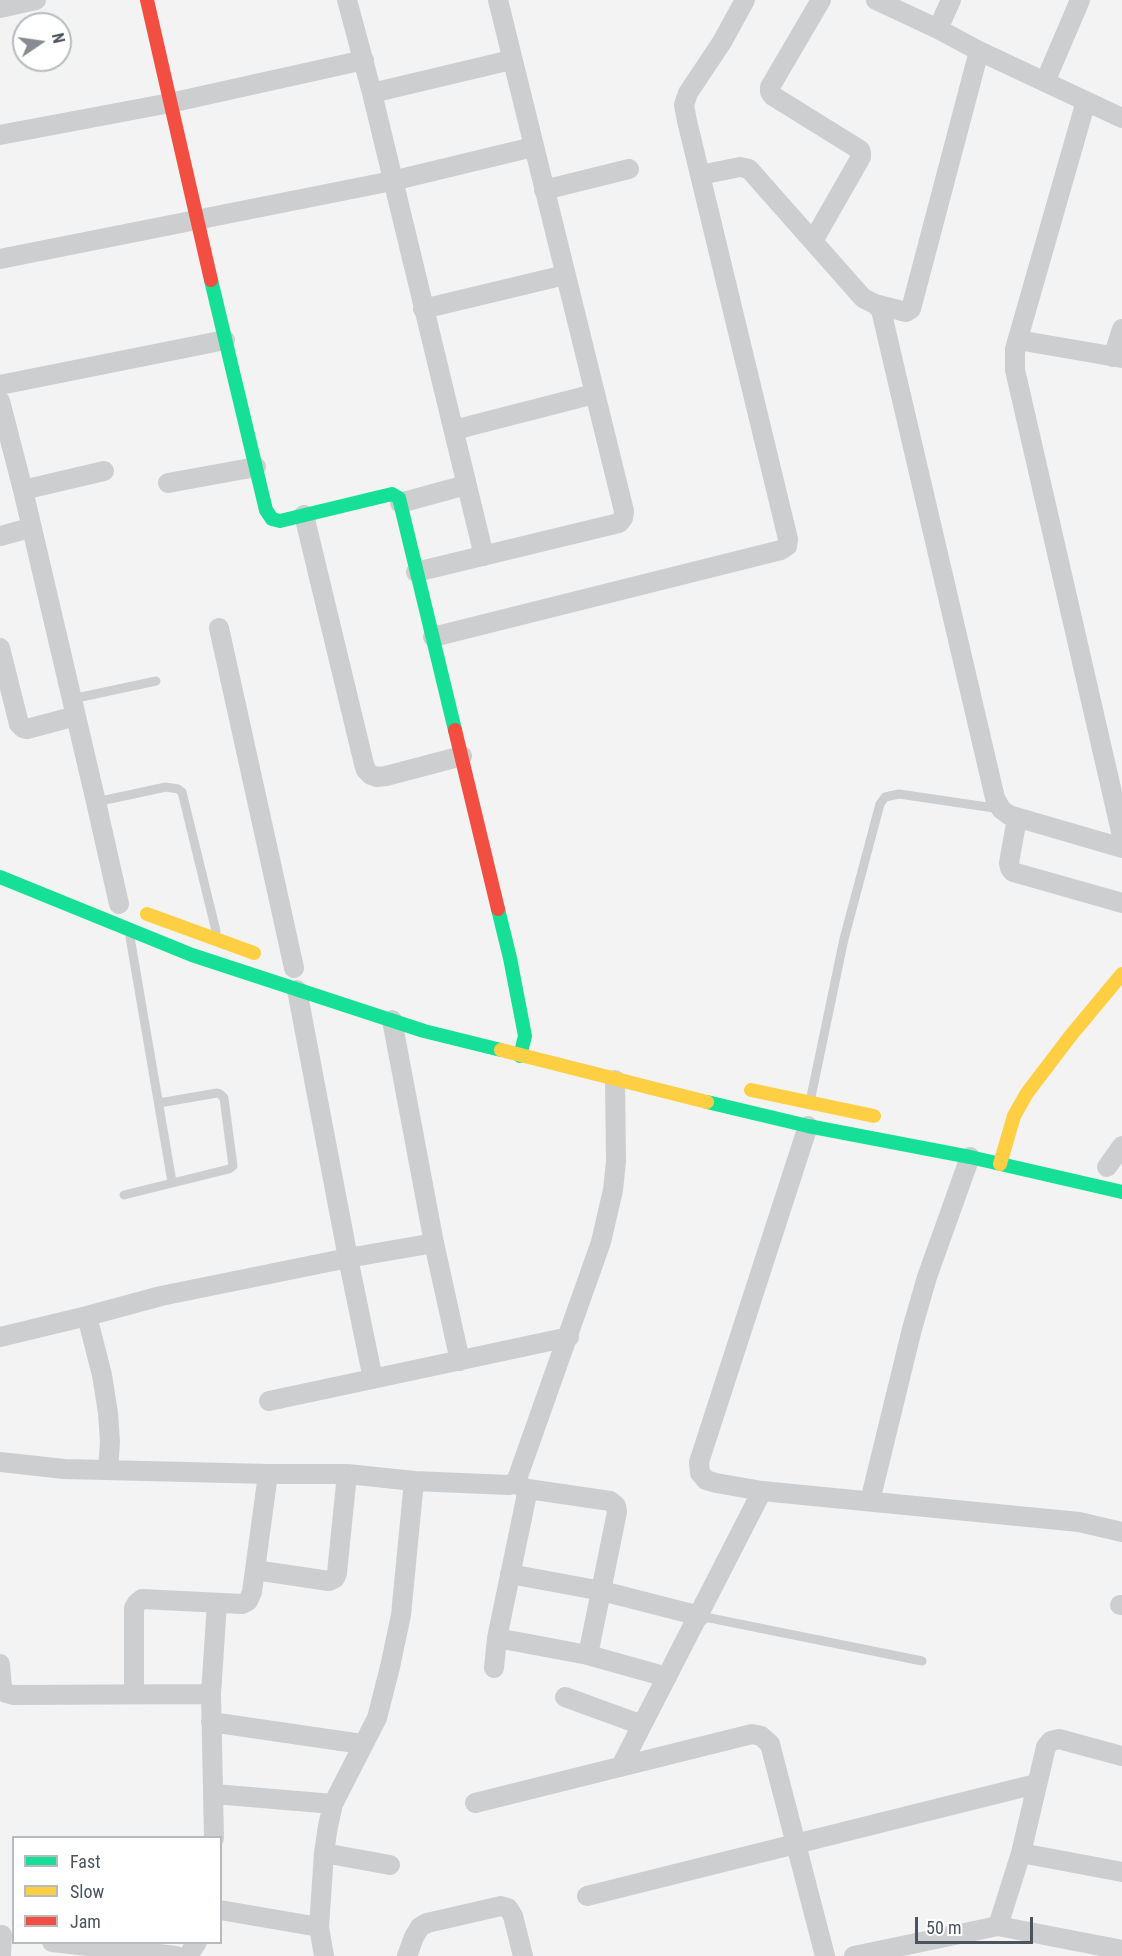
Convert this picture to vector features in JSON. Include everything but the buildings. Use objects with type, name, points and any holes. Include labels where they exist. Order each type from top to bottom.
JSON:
[{"type":"main road","points":[[147,0],[266,510],[272,519],[279,521],[392,494],[399,498],[510,958],[525,1036],[520,1056]]},
{"type":"main road","points":[[0,877],[192,956],[290,970]]},
{"type":"main road","points":[[113,902],[218,940],[290,970],[392,1020],[424,1031],[808,1126],[970,1157],[1122,1192]]},
{"type":"main road","points":[[1000,1164],[1014,1116],[1027,1093],[1047,1065],[1122,974]]},
{"type":"main road","points":[[742,1088],[888,1119]]},
{"type":"street","points":[[0,8],[36,0]]},
{"type":"street","points":[[416,572],[619,523],[623,518],[624,511],[498,0]]},
{"type":"street","points":[[433,637],[781,550],[787,546],[788,539],[684,105],[688,93],[722,42],[745,0]]},
{"type":"street","points":[[813,241],[861,157],[861,153],[860,150],[773,96],[770,87],[821,0]]},
{"type":"street","points":[[876,0],[1122,118]]},
{"type":"street","points":[[938,29],[951,0]]},
{"type":"street","points":[[1045,82],[1080,0]]},
{"type":"street","points":[[352,1],[392,181],[484,556]]},
{"type":"street","points":[[700,175],[746,167],[863,298],[875,304],[909,311],[979,51]]},
{"type":"street","points":[[0,135],[170,103],[364,60]]},
{"type":"street","points":[[372,93],[511,60]]},
{"type":"street","points":[[1086,101],[1015,349],[1015,370],[1122,836]]},
{"type":"street","points":[[0,259],[392,181],[533,147]]},
{"type":"street","points":[[544,190],[629,169]]},
{"type":"street","points":[[423,309],[565,275]]},
{"type":"street","points":[[875,304],[881,310],[995,798],[1009,813],[1122,848]]},
{"type":"street","points":[[1018,340],[1117,358],[1122,329]]},
{"type":"street","points":[[0,385],[225,340]]},
{"type":"street","points":[[454,429],[594,394]]},
{"type":"street","points":[[0,402],[23,490],[30,528],[96,802],[113,902]]},
{"type":"street","points":[[168,483],[256,467]]},
{"type":"street","points":[[23,490],[104,471]]},
{"type":"street","points":[[400,503],[466,485]]},
{"type":"street","points":[[304,515],[366,770],[377,777],[386,776],[462,756]]},
{"type":"street","points":[[0,536],[30,528]]},
{"type":"street","points":[[219,628],[373,1379]]},
{"type":"street","points":[[0,648],[19,724],[23,728],[27,729],[74,708]]},
{"type":"street","points":[[1009,813],[1009,863],[1013,872],[1122,903]]},
{"type":"street","points":[[392,1020],[434,1243],[460,1361]]},
{"type":"street","points":[[494,1668],[497,1638],[510,1574],[520,1486],[518,1479],[601,1242],[614,1190],[615,1080]]},
{"type":"street","points":[[808,1126],[699,1462],[700,1473],[706,1480],[762,1491],[1078,1522],[1122,1532]]},
{"type":"street","points":[[1108,1168],[1122,1146]]},
{"type":"street","points":[[870,1501],[927,1277],[970,1157]]},
{"type":"street","points":[[0,1337],[87,1317],[161,1296],[434,1243]]},
{"type":"street","points":[[87,1317],[102,1375],[108,1413],[110,1442],[108,1470]]},
{"type":"street","points":[[269,1401],[569,1337]]},
{"type":"street","points":[[0,1462],[108,1470],[347,1474],[414,1481],[520,1486],[610,1501],[616,1506],[617,1512],[588,1655]]},
{"type":"street","points":[[134,1693],[134,1608],[137,1603],[142,1599],[242,1604],[248,1601],[252,1592],[268,1474]]},
{"type":"street","points":[[255,1570],[329,1581],[335,1578],[347,1474]]},
{"type":"street","points":[[324,1956],[319,1927],[324,1853],[333,1804],[376,1718],[390,1667],[401,1616],[414,1481]]},
{"type":"street","points":[[621,1766],[700,1616],[762,1491]]},
{"type":"street","points":[[510,1574],[602,1591],[700,1616]]},
{"type":"street","points":[[214,1836],[211,1694],[217,1603]]},
{"type":"street","points":[[497,1638],[588,1655],[667,1677]]},
{"type":"street","points":[[0,1664],[2,1687],[6,1693],[13,1695],[211,1694]]},
{"type":"street","points":[[565,1697],[642,1725]]},
{"type":"street","points":[[212,1722],[362,1744]]},
{"type":"street","points":[[476,1803],[752,1734],[761,1736],[770,1744],[825,1956]]},
{"type":"street","points":[[998,1926],[1021,1853],[1036,1784],[1046,1747],[1050,1741],[1059,1739],[1122,1756]]},
{"type":"street","points":[[587,1896],[1036,1784]]},
{"type":"street","points":[[214,1794],[333,1804]]},
{"type":"street","points":[[324,1853],[390,1865]]},
{"type":"street","points":[[1021,1853],[1122,1872]]},
{"type":"street","points":[[407,1956],[420,1927],[427,1923],[501,1906],[508,1908],[513,1916],[523,1956]]},
{"type":"street","points":[[222,1910],[319,1927]]},
{"type":"street","points":[[854,1956],[998,1926],[1122,1950]]},
{"type":"street","points":[[1,1956],[5,1935]]},
{"type":"street","points":[[70,1944],[176,1956]]},
{"type":"lane","points":[[74,708],[156,681]]},
{"type":"lane","points":[[96,802],[166,787],[182,792],[218,940]]},
{"type":"lane","points":[[809,1102],[844,939],[880,804],[885,797],[899,794],[1009,813]]},
{"type":"lane","points":[[128,929],[172,1182]]},
{"type":"lane","points":[[124,1195],[229,1169],[233,1166],[224,1098],[217,1093],[159,1103]]},
{"type":"lane","points":[[700,1616],[922,1662]]},
{"type":"traffic: fast","points":[[211,280],[266,510],[272,519],[280,521],[392,494],[399,498],[455,730]]},
{"type":"traffic: fast","points":[[0,877],[192,955],[424,1031],[501,1050]]},
{"type":"traffic: fast","points":[[498,909],[525,1036],[520,1056]]},
{"type":"traffic: fast","points":[[707,1102],[808,1126],[970,1157],[1122,1192]]},
{"type":"traffic: slow","points":[[147,914],[254,953]]},
{"type":"traffic: slow","points":[[1000,1164],[1014,1116],[1027,1093],[1122,974]]},
{"type":"traffic: slow","points":[[501,1050],[707,1102]]},
{"type":"traffic: slow","points":[[751,1090],[874,1116]]},
{"type":"traffic: jam","points":[[147,0],[211,280]]},
{"type":"traffic: jam","points":[[455,730],[498,909]]}]
